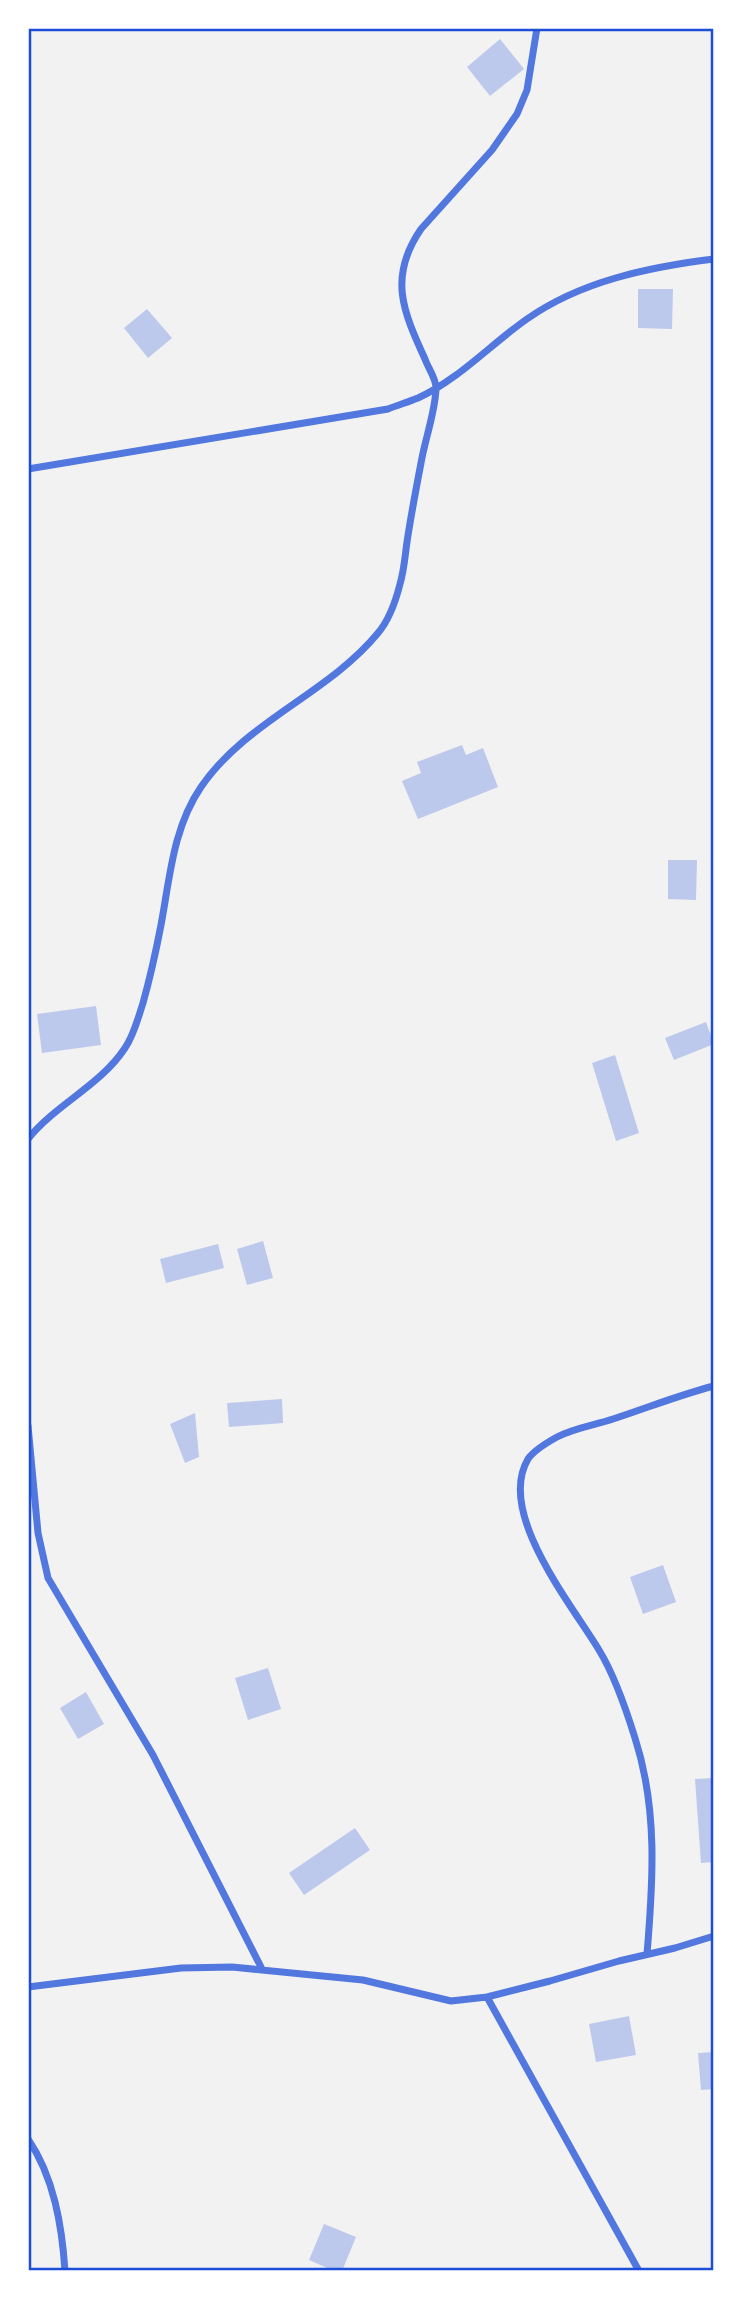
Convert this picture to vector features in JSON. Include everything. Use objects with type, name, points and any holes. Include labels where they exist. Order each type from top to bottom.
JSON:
[{"type":"street","points":[[28,1139],[51,1116],[100,1078],[125,1048],[136,1026],[148,984],[173,856],[184,818],[201,788],[216,768],[253,732],[333,674],[380,632],[392,609],[401,582],[437,386],[407,313],[400,285],[404,261],[411,243],[421,229],[492,150],[517,114],[527,90],[537,28]]},
{"type":"street","points":[[28,469],[388,409],[420,397],[457,374],[528,318],[561,299],[598,283],[640,271],[714,259]]},
{"type":"street","points":[[647,1955],[653,1885],[652,1830],[646,1783],[636,1740],[601,1651],[561,1593],[540,1555],[527,1524],[520,1478],[530,1457],[560,1436],[714,1386]]},
{"type":"street","points":[[28,1426],[38,1533],[48,1578],[153,1755],[262,1969]]},
{"type":"street","points":[[28,1987],[181,1968],[232,1967],[363,1980],[451,2001],[487,1997],[714,1936]]},
{"type":"street","points":[[487,1997],[639,2271]]},
{"type":"street","points":[[28,2139],[46,2174],[57,2206],[65,2271]]},
{"type":"building","points":[[500,39],[524,69],[490,96],[467,67]]},
{"type":"building","points":[[638,289],[673,289],[672,329],[638,328]]},
{"type":"building","points":[[147,309],[172,338],[148,358],[124,328]]},
{"type":"building","points":[[462,745],[466,755],[483,748],[498,787],[418,819],[402,781],[421,773],[417,762]]},
{"type":"building","points":[[668,860],[697,860],[696,900],[668,899]]},
{"type":"building","points":[[96,1006],[101,1045],[42,1053],[37,1014]]},
{"type":"building","points":[[706,1022],[714,1044],[674,1060],[665,1038]]},
{"type":"building","points":[[615,1055],[639,1133],[616,1141],[592,1063]]},
{"type":"building","points":[[263,1241],[273,1278],[247,1285],[237,1249]]},
{"type":"building","points":[[218,1244],[224,1268],[166,1283],[160,1259]]},
{"type":"building","points":[[282,1399],[283,1423],[229,1427],[227,1403]]},
{"type":"building","points":[[195,1413],[199,1457],[185,1463],[170,1424]]},
{"type":"building","points":[[663,1565],[676,1602],[643,1614],[630,1577]]},
{"type":"building","points":[[268,1668],[281,1709],[248,1720],[235,1678]]},
{"type":"building","points":[[86,1692],[104,1724],[78,1739],[60,1708]]},
{"type":"building","points":[[714,1778],[714,1862],[701,1863],[695,1779]]},
{"type":"building","points":[[355,1828],[370,1850],[304,1895],[289,1873]]},
{"type":"building","points":[[629,2016],[636,2055],[596,2062],[589,2024]]},
{"type":"building","points":[[714,2052],[714,2089],[701,2090],[698,2053]]},
{"type":"building","points":[[324,2224],[356,2237],[342,2271],[334,2271],[309,2260]]}]
